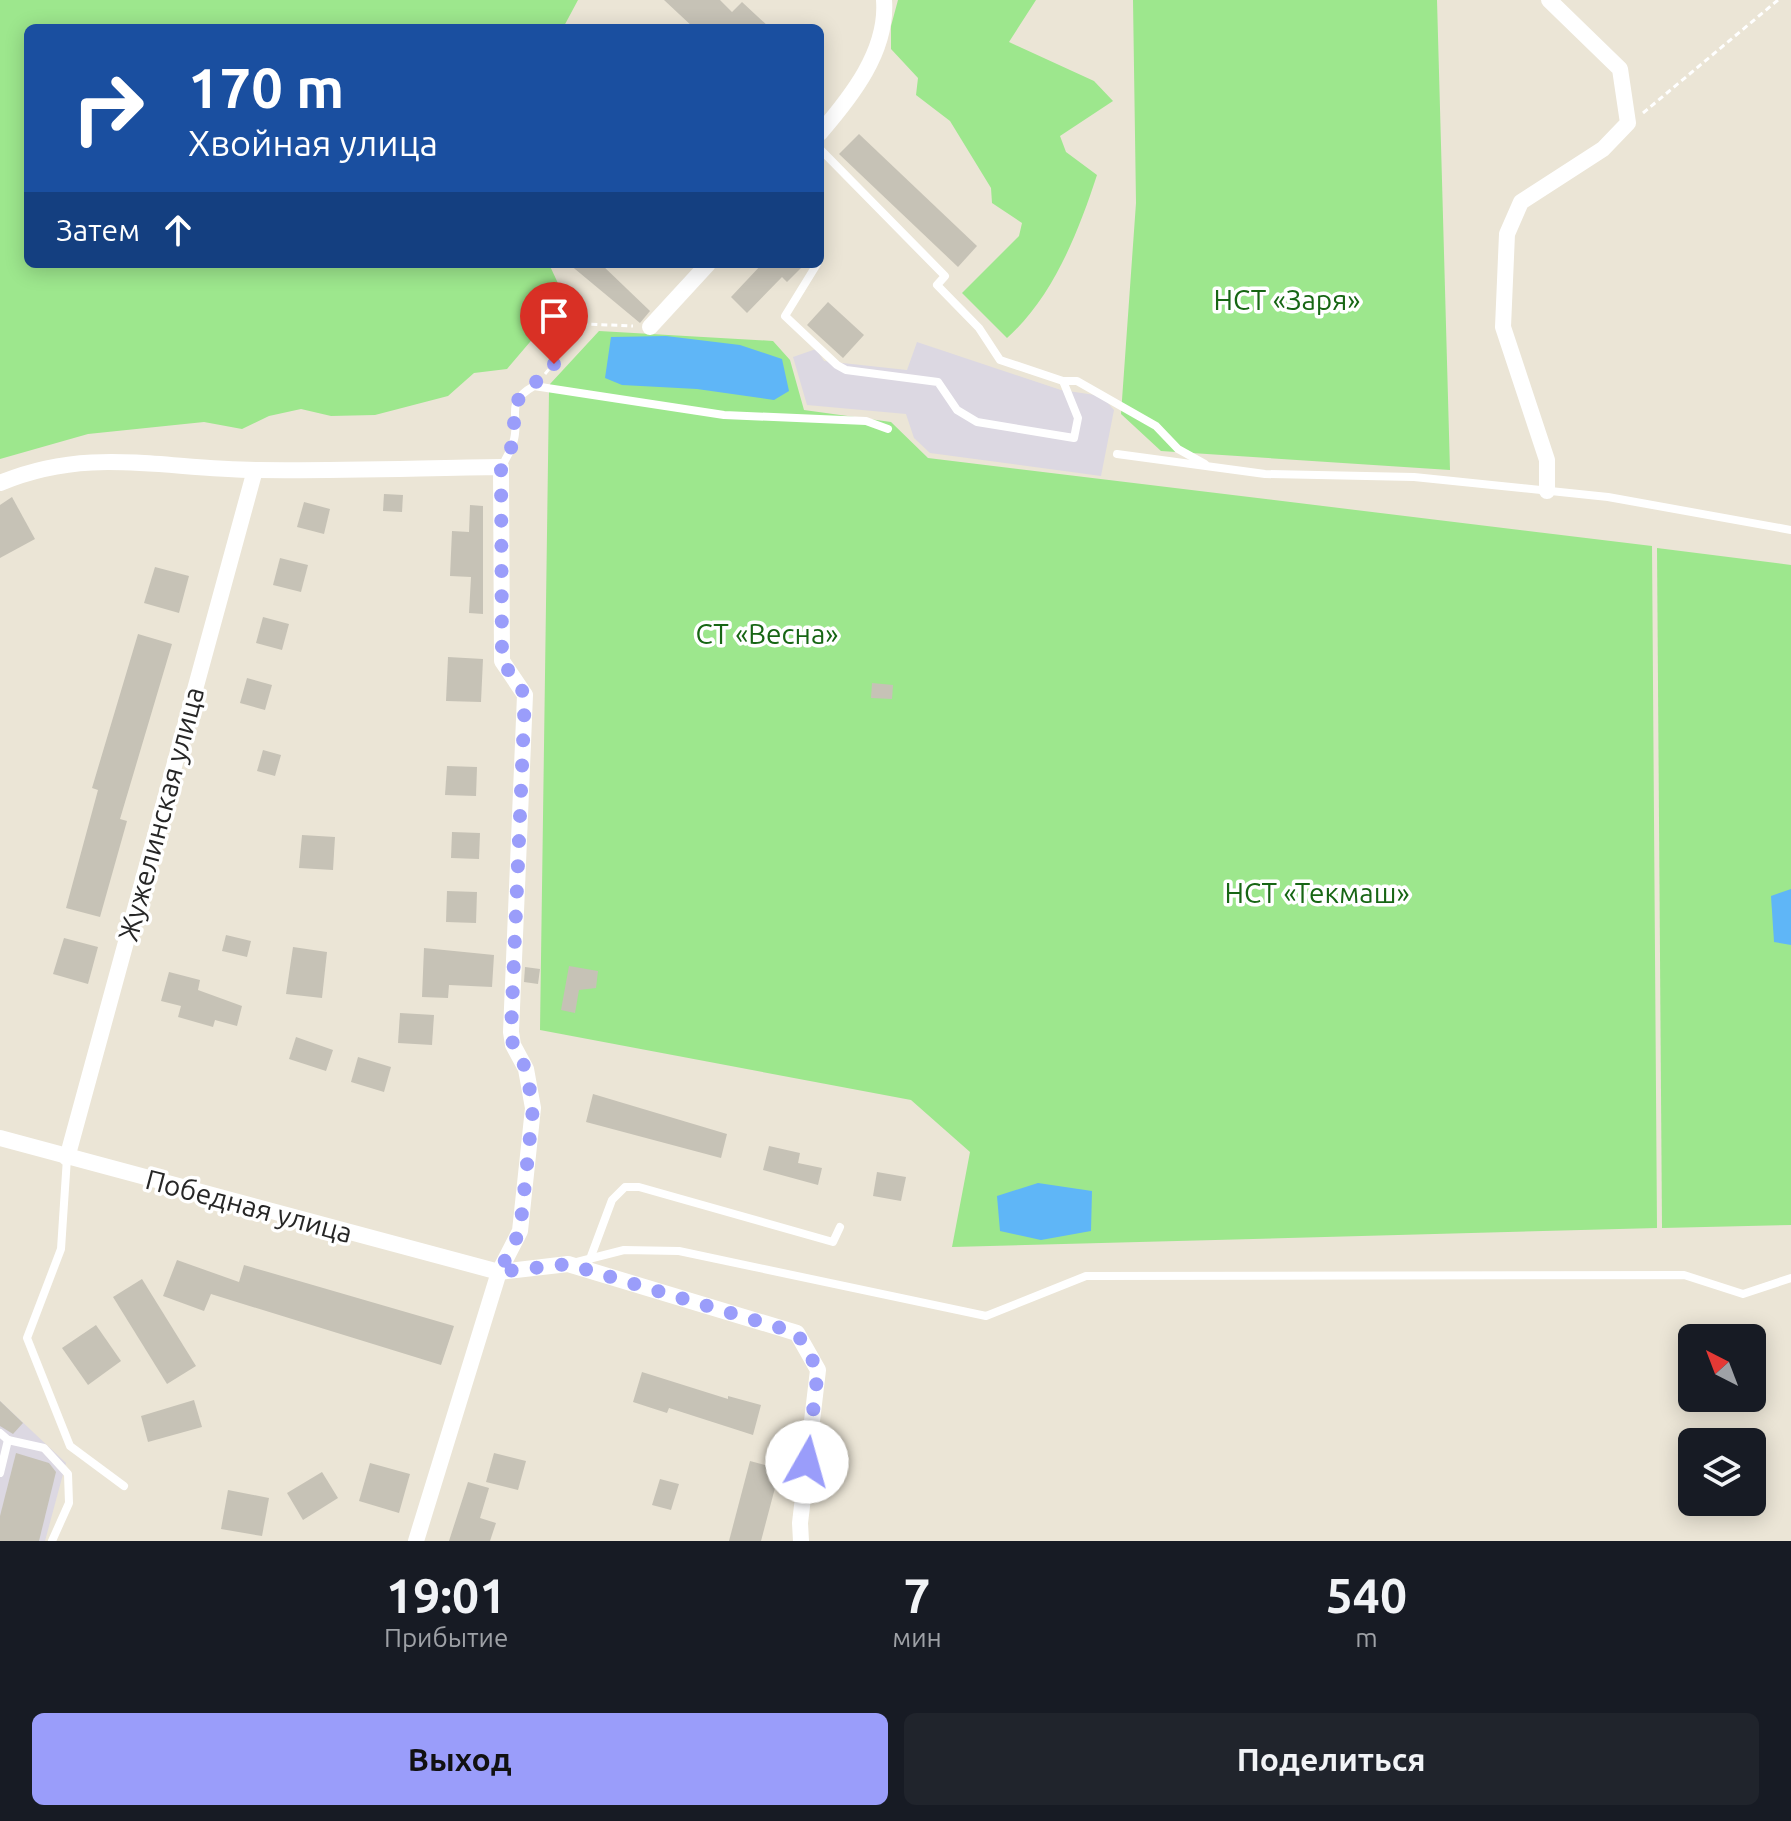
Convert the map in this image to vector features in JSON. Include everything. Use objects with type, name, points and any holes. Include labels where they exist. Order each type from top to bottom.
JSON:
[{"type":"street","points":[[824,128],[850,98],[874,55],[884,0]]},
{"type":"street","points":[[1547,491],[1547,460],[1503,327],[1507,234],[1521,202],[1603,149],[1628,123],[1620,69],[1549,0]]},
{"type":"street","points":[[650,327],[704,268]]},
{"type":"street","points":[[0,483],[29,471],[100,460],[255,470],[501,467],[502,661],[525,695],[511,1032],[513,1045],[526,1069],[533,1108],[520,1231],[499,1272],[416,1541]]},
{"type":"street","name":"Жужелинская улица","points":[[67,1158],[255,470]]},
{"type":"street","name":"Победная улица","points":[[0,1138],[499,1272]]},
{"type":"street","points":[[499,1272],[568,1264],[797,1333],[818,1370],[800,1523],[801,1541]]},
{"type":"lane","points":[[824,153],[945,276],[937,285],[979,328],[1000,360],[1063,381],[1077,381],[1094,387],[1156,426],[1178,449],[1209,466]]},
{"type":"lane","points":[[815,268],[785,316],[837,365],[938,382],[957,410],[977,422],[1074,438],[1078,418],[1063,381]]},
{"type":"lane","points":[[501,467],[514,442],[514,404],[522,393],[534,386],[724,415],[866,421],[888,429]]},
{"type":"lane","points":[[1117,454],[1320,478],[1414,477],[1608,497],[1791,530]]},
{"type":"lane","points":[[67,1158],[61,1249],[27,1338],[70,1446],[124,1486]]},
{"type":"lane","points":[[590,1259],[612,1200],[625,1187],[639,1187],[833,1242],[840,1227]]},
{"type":"lane","points":[[568,1264],[624,1250],[679,1251],[986,1316],[1086,1276],[1684,1275],[1743,1294],[1791,1278]]},
{"type":"lane","points":[[0,1433],[8,1440],[44,1448],[68,1474],[69,1503],[52,1541]]},
{"type":"lane","points":[[0,1473],[8,1440]]},
{"type":"path","points":[[1628,123],[1656,104],[1778,0]]},
{"type":"path","points":[[534,386],[586,324],[650,327]]},
{"type":"shaded area","points":[[917,342],[1061,390],[1102,396],[1114,410],[1101,476],[930,453],[914,438],[906,414],[807,405],[793,357],[816,349],[824,361],[907,370]]},
{"type":"shaded area","points":[[0,1401],[66,1463],[45,1541],[0,1541]]},
{"type":"green space","points":[[0,0],[578,0],[565,24],[24,24],[24,268],[551,268],[563,294],[553,315],[507,369],[474,373],[448,396],[375,415],[331,416],[301,409],[269,416],[242,429],[204,422],[88,434],[0,459]]},
{"type":"green space","points":[[898,0],[1036,0],[1009,42],[1094,81],[1113,101],[1060,136],[1066,152],[1097,175],[1072,241],[1051,284],[1007,338],[962,293],[1019,236],[1022,223],[992,203],[991,188],[950,121],[916,95],[918,78],[891,49],[891,26]]},
{"type":"green space","name":"НСТ «Заря»","points":[[1133,0],[1437,0],[1450,470],[1161,451],[1121,414],[1136,203]]},
{"type":"green space","name":"НСТ «Текмаш»","points":[[599,331],[773,341],[790,360],[804,410],[891,422],[928,458],[1652,546],[1657,1228],[952,1247],[970,1152],[911,1100],[540,1030],[549,391],[550,384]]},
{"type":"green space","points":[[1657,548],[1791,565],[1791,1225],[1662,1228]]},
{"type":"water","points":[[666,336],[740,345],[782,359],[789,391],[774,400],[697,389],[622,385],[605,378],[611,337]]},
{"type":"water","points":[[1791,889],[1791,945],[1774,942],[1771,896]]},
{"type":"water","points":[[1038,1183],[1092,1191],[1091,1231],[1041,1240],[1000,1231],[997,1196]]},
{"type":"building","points":[[664,0],[720,0],[732,12],[742,2],[766,24],[690,24]]},
{"type":"building","points":[[859,134],[977,246],[958,267],[839,154]]},
{"type":"building","points":[[574,268],[605,268],[650,311],[640,323]]},
{"type":"building","points":[[758,268],[801,268],[787,282],[782,277],[747,313],[731,297]]},
{"type":"building","points":[[828,302],[864,335],[843,358],[807,325]]},
{"type":"building","points":[[384,494],[403,495],[402,512],[383,511]]},
{"type":"building","points":[[12,497],[35,539],[0,558],[0,505]]},
{"type":"building","points":[[304,502],[330,509],[324,534],[297,527]]},
{"type":"building","points":[[470,505],[483,506],[483,614],[469,613],[471,577],[450,576],[452,531],[469,532]]},
{"type":"building","points":[[280,558],[308,565],[301,592],[273,585]]},
{"type":"building","points":[[155,567],[189,576],[179,613],[144,603]]},
{"type":"building","points":[[263,617],[289,624],[282,650],[256,643]]},
{"type":"building","points":[[138,634],[172,644],[120,819],[127,821],[100,917],[66,908],[98,790],[92,788]]},
{"type":"building","points":[[448,657],[483,659],[481,702],[446,701]]},
{"type":"building","points":[[247,678],[272,685],[265,710],[240,703]]},
{"type":"building","points":[[872,683],[893,685],[892,699],[871,698]]},
{"type":"building","points":[[263,750],[281,755],[275,776],[257,771]]},
{"type":"building","points":[[447,766],[477,767],[476,796],[445,795]]},
{"type":"building","points":[[452,832],[480,833],[479,859],[451,858]]},
{"type":"building","points":[[302,835],[335,837],[333,870],[299,868]]},
{"type":"building","points":[[447,891],[477,892],[476,923],[446,922]]},
{"type":"building","points":[[226,935],[251,941],[247,957],[222,951]]},
{"type":"building","points":[[64,938],[98,947],[88,984],[53,974]]},
{"type":"building","points":[[293,947],[327,952],[322,998],[286,994]]},
{"type":"building","points":[[424,948],[494,955],[492,987],[449,985],[448,998],[422,997]]},
{"type":"building","points":[[569,966],[598,971],[596,988],[579,990],[575,1013],[561,1010]]},
{"type":"building","points":[[525,967],[540,969],[538,984],[524,982]]},
{"type":"building","points":[[169,972],[200,980],[198,990],[242,1006],[237,1026],[215,1020],[213,1027],[178,1017],[181,1006],[161,1001]]},
{"type":"building","points":[[400,1013],[434,1015],[432,1045],[398,1043]]},
{"type":"building","points":[[296,1037],[333,1050],[326,1071],[289,1059]]},
{"type":"building","points":[[358,1057],[391,1067],[384,1092],[351,1082]]},
{"type":"building","points":[[593,1094],[727,1134],[721,1158],[586,1122]]},
{"type":"building","points":[[769,1146],[800,1153],[798,1163],[822,1168],[818,1185],[763,1170]]},
{"type":"building","points":[[877,1172],[906,1177],[901,1201],[873,1196]]},
{"type":"building","points":[[177,1260],[239,1282],[244,1265],[454,1326],[441,1365],[211,1294],[204,1311],[163,1296]]},
{"type":"building","points":[[142,1279],[196,1366],[167,1384],[113,1297]]},
{"type":"building","points":[[96,1325],[121,1361],[88,1385],[62,1348]]},
{"type":"building","points":[[642,1372],[728,1399],[728,1396],[761,1405],[753,1435],[669,1408],[667,1413],[633,1402]]},
{"type":"building","points":[[194,1400],[202,1427],[148,1442],[141,1416]]},
{"type":"building","points":[[0,1401],[23,1423],[13,1434],[0,1426]]},
{"type":"building","points":[[16,1453],[49,1463],[56,1472],[39,1541],[0,1541],[0,1516]]},
{"type":"building","points":[[494,1453],[526,1461],[518,1490],[486,1482]]},
{"type":"building","points":[[750,1461],[780,1469],[761,1541],[729,1541]]},
{"type":"building","points":[[370,1463],[410,1474],[399,1513],[359,1501]]},
{"type":"building","points":[[322,1472],[338,1498],[303,1520],[287,1493]]},
{"type":"building","points":[[660,1479],[679,1484],[671,1510],[652,1505]]},
{"type":"building","points":[[468,1482],[489,1488],[480,1518],[496,1523],[490,1541],[449,1541]]},
{"type":"building","points":[[228,1490],[269,1498],[262,1536],[221,1529]]},
{"type":"route","points":[[554,364],[514,404],[514,442],[501,467],[502,661],[525,695],[511,1032],[513,1045],[526,1069],[533,1108],[520,1231],[499,1272],[568,1264],[797,1333],[818,1370],[807,1462]]},
{"type":"park label","name":"СТ «Весна»","points":[[767,634]]}]
